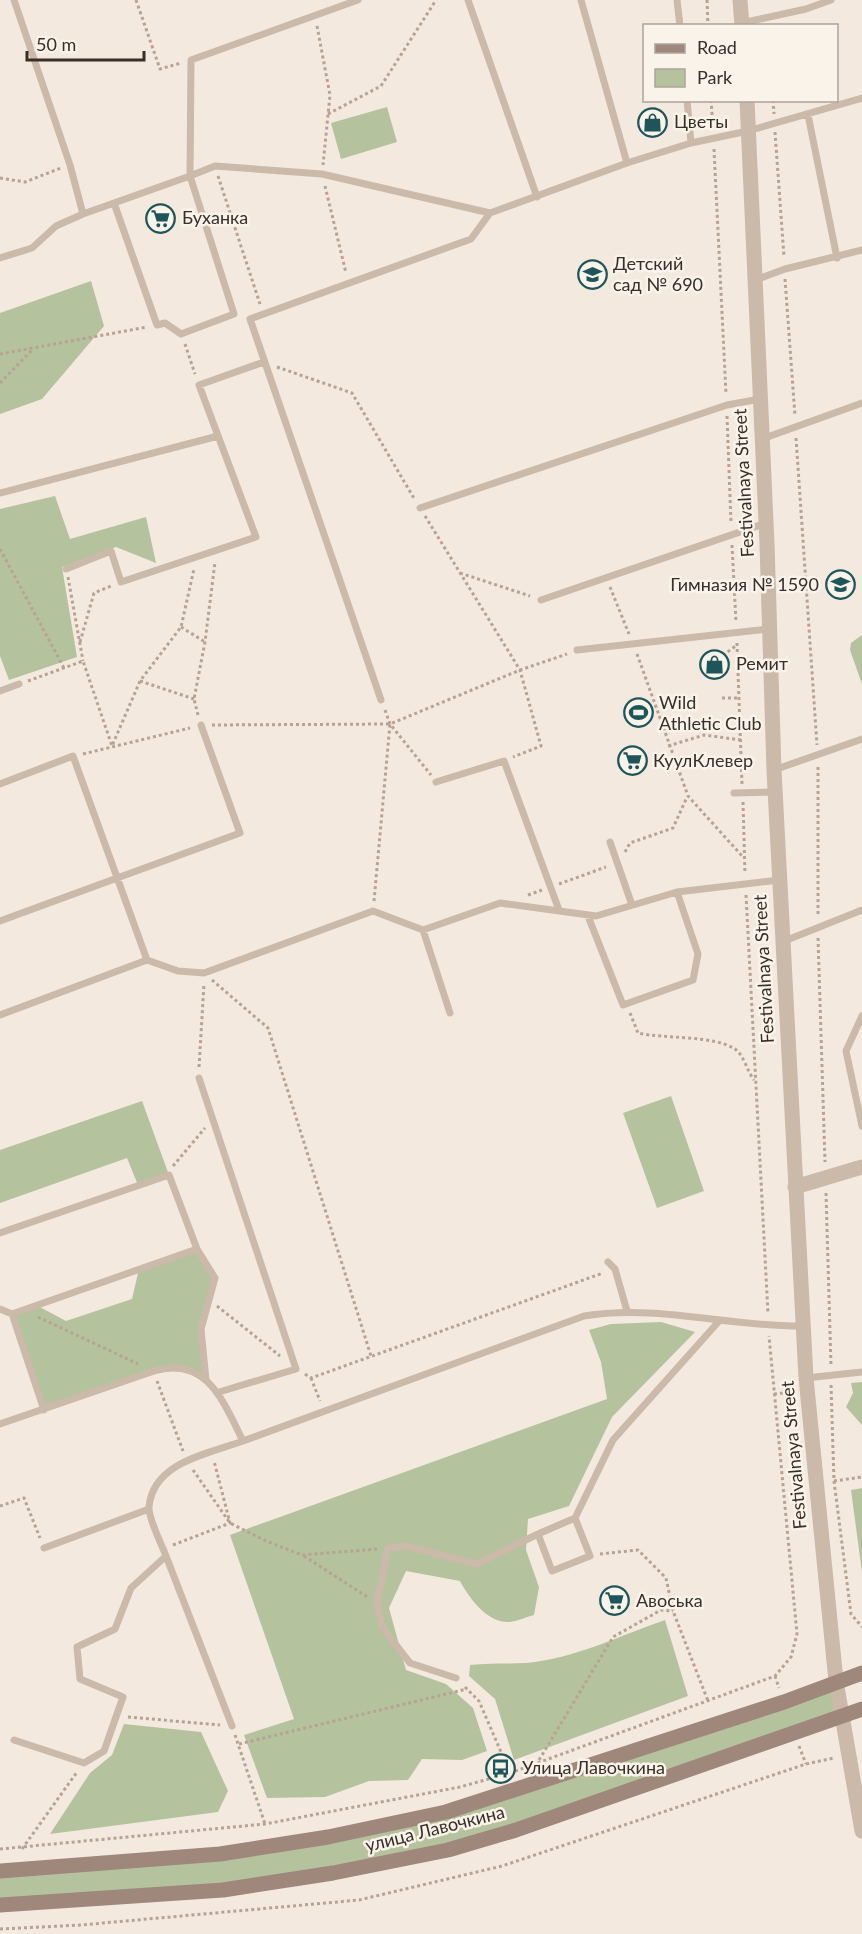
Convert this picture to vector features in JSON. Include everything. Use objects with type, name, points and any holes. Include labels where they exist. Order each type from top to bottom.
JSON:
[{"type":"main road","name":"улица Лавочкина","points":[[0,1871],[220,1854],[328,1838],[446,1812],[773,1706],[862,1673]]},
{"type":"main road","name":"улица Лавочкина","points":[[0,1905],[223,1890],[333,1873],[448,1850],[516,1830],[862,1709]]},
{"type":"street","points":[[742,0],[742,24]]},
{"type":"street","name":"Festivalnaya Street","points":[[747,102],[779,880],[806,1378],[836,1681],[862,1832]]},
{"type":"street","points":[[795,1187],[862,1167]]},
{"type":"lane","points":[[14,0],[70,165],[83,214]]},
{"type":"lane","points":[[114,203],[157,325],[165,323],[181,334],[234,314],[190,176],[191,60],[358,0]]},
{"type":"lane","points":[[468,0],[537,197]]},
{"type":"lane","points":[[581,0],[627,163]]},
{"type":"lane","points":[[677,0],[680,24]]},
{"type":"lane","points":[[742,24],[806,9],[831,0]]},
{"type":"lane","points":[[0,258],[32,248],[56,226],[83,214],[215,166],[322,174],[490,213],[691,142],[748,131],[862,98]]},
{"type":"lane","points":[[687,102],[691,142]]},
{"type":"lane","points":[[808,115],[837,258]]},
{"type":"lane","points":[[381,699],[250,319],[471,239],[490,213]]},
{"type":"lane","points":[[755,280],[785,269],[862,250]]},
{"type":"lane","points":[[66,568],[111,551],[120,582],[256,537],[199,385],[264,362]]},
{"type":"lane","points":[[420,508],[727,405],[760,399]]},
{"type":"lane","points":[[762,439],[862,403]]},
{"type":"lane","points":[[0,493],[218,436]]},
{"type":"lane","points":[[541,600],[766,524]]},
{"type":"lane","points":[[578,650],[769,629]]},
{"type":"lane","points":[[0,691],[19,684]]},
{"type":"lane","points":[[0,921],[240,833],[201,725]]},
{"type":"lane","points":[[774,770],[862,739]]},
{"type":"lane","points":[[0,784],[73,756],[119,877],[147,960]]},
{"type":"lane","points":[[436,782],[504,760],[559,910]]},
{"type":"lane","points":[[734,793],[775,792]]},
{"type":"lane","points":[[610,842],[632,905]]},
{"type":"lane","points":[[0,1015],[147,960],[178,971],[204,973],[373,910],[423,930],[500,903],[588,916],[676,892],[779,880]]},
{"type":"lane","points":[[588,916],[623,1005],[693,980],[698,954],[676,892]]},
{"type":"lane","points":[[782,942],[862,910]]},
{"type":"lane","points":[[423,930],[450,1012]]},
{"type":"lane","points":[[862,1016],[846,1051],[862,1126]]},
{"type":"lane","points":[[199,1078],[296,1369],[219,1392]]},
{"type":"lane","points":[[0,1233],[170,1175],[196,1249],[215,1278],[201,1329],[206,1380]]},
{"type":"lane","points":[[0,1309],[12,1314],[196,1249]]},
{"type":"lane","points":[[608,1262],[615,1269],[627,1311]]},
{"type":"lane","points":[[232,1726],[149,1509],[156,1483],[166,1472],[187,1461],[584,1316],[627,1311],[669,1313],[768,1326],[803,1326]]},
{"type":"lane","points":[[12,1314],[44,1410]]},
{"type":"lane","points":[[456,1678],[410,1663],[382,1627],[377,1602],[388,1548],[407,1546],[477,1564],[575,1518],[613,1440],[720,1320]]},
{"type":"lane","points":[[0,1424],[154,1371],[178,1367],[192,1371],[219,1392],[243,1441]]},
{"type":"lane","points":[[806,1378],[862,1372]]},
{"type":"lane","points":[[44,1548],[149,1509]]},
{"type":"lane","points":[[538,1534],[552,1571],[590,1556],[575,1518]]},
{"type":"lane","points":[[14,1740],[84,1763],[104,1751],[123,1696],[80,1679],[78,1647],[115,1629],[131,1588],[164,1552]]},
{"type":"path","points":[[136,0],[159,69],[191,60]]},
{"type":"path","points":[[328,114],[381,86],[436,0]]},
{"type":"path","points":[[707,0],[708,24]]},
{"type":"path","points":[[315,15],[330,95],[322,174],[348,283]]},
{"type":"path","points":[[773,102],[818,756],[818,929],[824,1157]]},
{"type":"path","points":[[0,178],[26,182],[70,165]]},
{"type":"path","points":[[215,166],[264,314]]},
{"type":"path","points":[[0,354],[157,325]]},
{"type":"path","points":[[181,334],[197,380]]},
{"type":"path","points":[[0,383],[34,347]]},
{"type":"path","points":[[264,362],[352,393],[458,572],[520,670],[541,746],[504,760]]},
{"type":"path","points":[[0,549],[64,668]]},
{"type":"path","points":[[112,746],[140,681],[181,627],[194,568],[216,551]]},
{"type":"path","points":[[201,725],[194,699],[205,642],[216,551]]},
{"type":"path","points":[[66,568],[83,661],[112,746]]},
{"type":"path","points":[[458,572],[541,600]]},
{"type":"path","points":[[606,578],[633,644],[688,796],[744,859]]},
{"type":"path","points":[[80,644],[94,593],[120,582]]},
{"type":"path","points":[[181,627],[205,642]]},
{"type":"path","points":[[718,659],[737,645]]},
{"type":"path","points":[[73,756],[201,725],[390,724],[520,670],[578,650]]},
{"type":"path","points":[[19,684],[83,661]]},
{"type":"path","points":[[140,681],[194,699]]},
{"type":"path","points":[[722,698],[739,698]]},
{"type":"path","points":[[388,718],[390,724],[436,782]]},
{"type":"path","points":[[373,910],[390,724]]},
{"type":"path","points":[[668,746],[704,735],[741,740]]},
{"type":"path","points":[[199,1078],[204,973]]},
{"type":"path","points":[[204,973],[268,1028],[371,1356]]},
{"type":"path","points":[[623,1005],[631,1014],[638,1033],[698,1039],[734,1048],[742,1056],[746,1069],[755,1081]]},
{"type":"path","points":[[177,1159],[212,1119]]},
{"type":"path","points":[[826,1199],[834,1481],[851,1614],[862,1627]]},
{"type":"path","points":[[311,1378],[615,1269]]},
{"type":"path","points":[[209,1299],[296,1369],[311,1378],[325,1412]]},
{"type":"path","points":[[23,1310],[154,1371],[187,1461],[230,1523],[302,1555],[377,1602]]},
{"type":"path","points":[[212,1453],[230,1523]]},
{"type":"path","points":[[834,1481],[862,1477]]},
{"type":"path","points":[[0,1506],[24,1498],[44,1548]]},
{"type":"path","points":[[164,1552],[230,1523]]},
{"type":"path","points":[[302,1555],[388,1548]]},
{"type":"path","points":[[590,1556],[638,1550],[666,1578],[673,1611],[708,1701]]},
{"type":"path","points":[[538,1761],[613,1637],[661,1610],[673,1611]]},
{"type":"path","points":[[0,1849],[22,1849],[265,1824],[460,1787],[510,1773],[775,1676]]},
{"type":"path","points":[[456,1678],[479,1701],[510,1773]]},
{"type":"path","points":[[238,1744],[467,1689]]},
{"type":"path","points":[[116,1716],[232,1726],[265,1824]]},
{"type":"path","points":[[22,1849],[84,1763]]},
{"type":"green space","points":[[387,107],[397,142],[341,159],[331,123]]},
{"type":"green space","points":[[91,281],[104,326],[42,399],[0,414],[0,313]]},
{"type":"green space","points":[[55,496],[70,539],[146,517],[156,563],[116,547],[62,567],[77,657],[9,680],[0,656],[0,509]]},
{"type":"green space","points":[[862,635],[862,684],[850,650],[851,643]]},
{"type":"green space","points":[[671,1096],[704,1191],[657,1208],[623,1113]]},
{"type":"green space","points":[[142,1101],[169,1175],[138,1185],[127,1158],[0,1203],[0,1150]]},
{"type":"green space","points":[[197,1249],[215,1278],[201,1329],[206,1380],[192,1371],[165,1368],[44,1410],[12,1314],[36,1305],[66,1321],[132,1299],[139,1269]]},
{"type":"green space","points":[[661,1322],[695,1332],[612,1417],[569,1506],[528,1519],[526,1550],[539,1587],[534,1615],[502,1622],[480,1609],[460,1581],[406,1571],[389,1608],[406,1670],[446,1684],[473,1708],[487,1751],[462,1760],[422,1759],[408,1780],[369,1781],[325,1797],[267,1798],[244,1735],[294,1719],[230,1535],[607,1399],[601,1362],[589,1330],[611,1324]]},
{"type":"green space","points":[[862,1382],[862,1425],[846,1407],[853,1393],[851,1383]]},
{"type":"green space","points":[[862,1488],[862,1572],[851,1490]]},
{"type":"green space","points":[[665,1620],[688,1696],[514,1760],[495,1699],[469,1676],[470,1665],[526,1663],[562,1657]]},
{"type":"green space","points":[[836,1681],[841,1717],[516,1830],[333,1873],[0,1905],[0,1871],[220,1854],[446,1812]]},
{"type":"green space","points":[[124,1724],[201,1732],[228,1791],[218,1812],[50,1834],[90,1773],[112,1755]]},
{"type":"place","name":"Цветы","points":[[653,122]]},
{"type":"place","name":"Буханка","points":[[161,218]]},
{"type":"place","name":"Детский сад № 690","points":[[592,274]]},
{"type":"place","name":"Гимназия № 1590","points":[[840,585]]},
{"type":"place","name":"Ремит","points":[[715,664]]},
{"type":"place","name":"Wild Athletic Club","points":[[638,713]]},
{"type":"place","name":"КуулКлевер","points":[[632,761]]},
{"type":"place","name":"Авоська","points":[[615,1601]]},
{"type":"place","name":"Улица Лавочкина","points":[[501,1768]]}]
